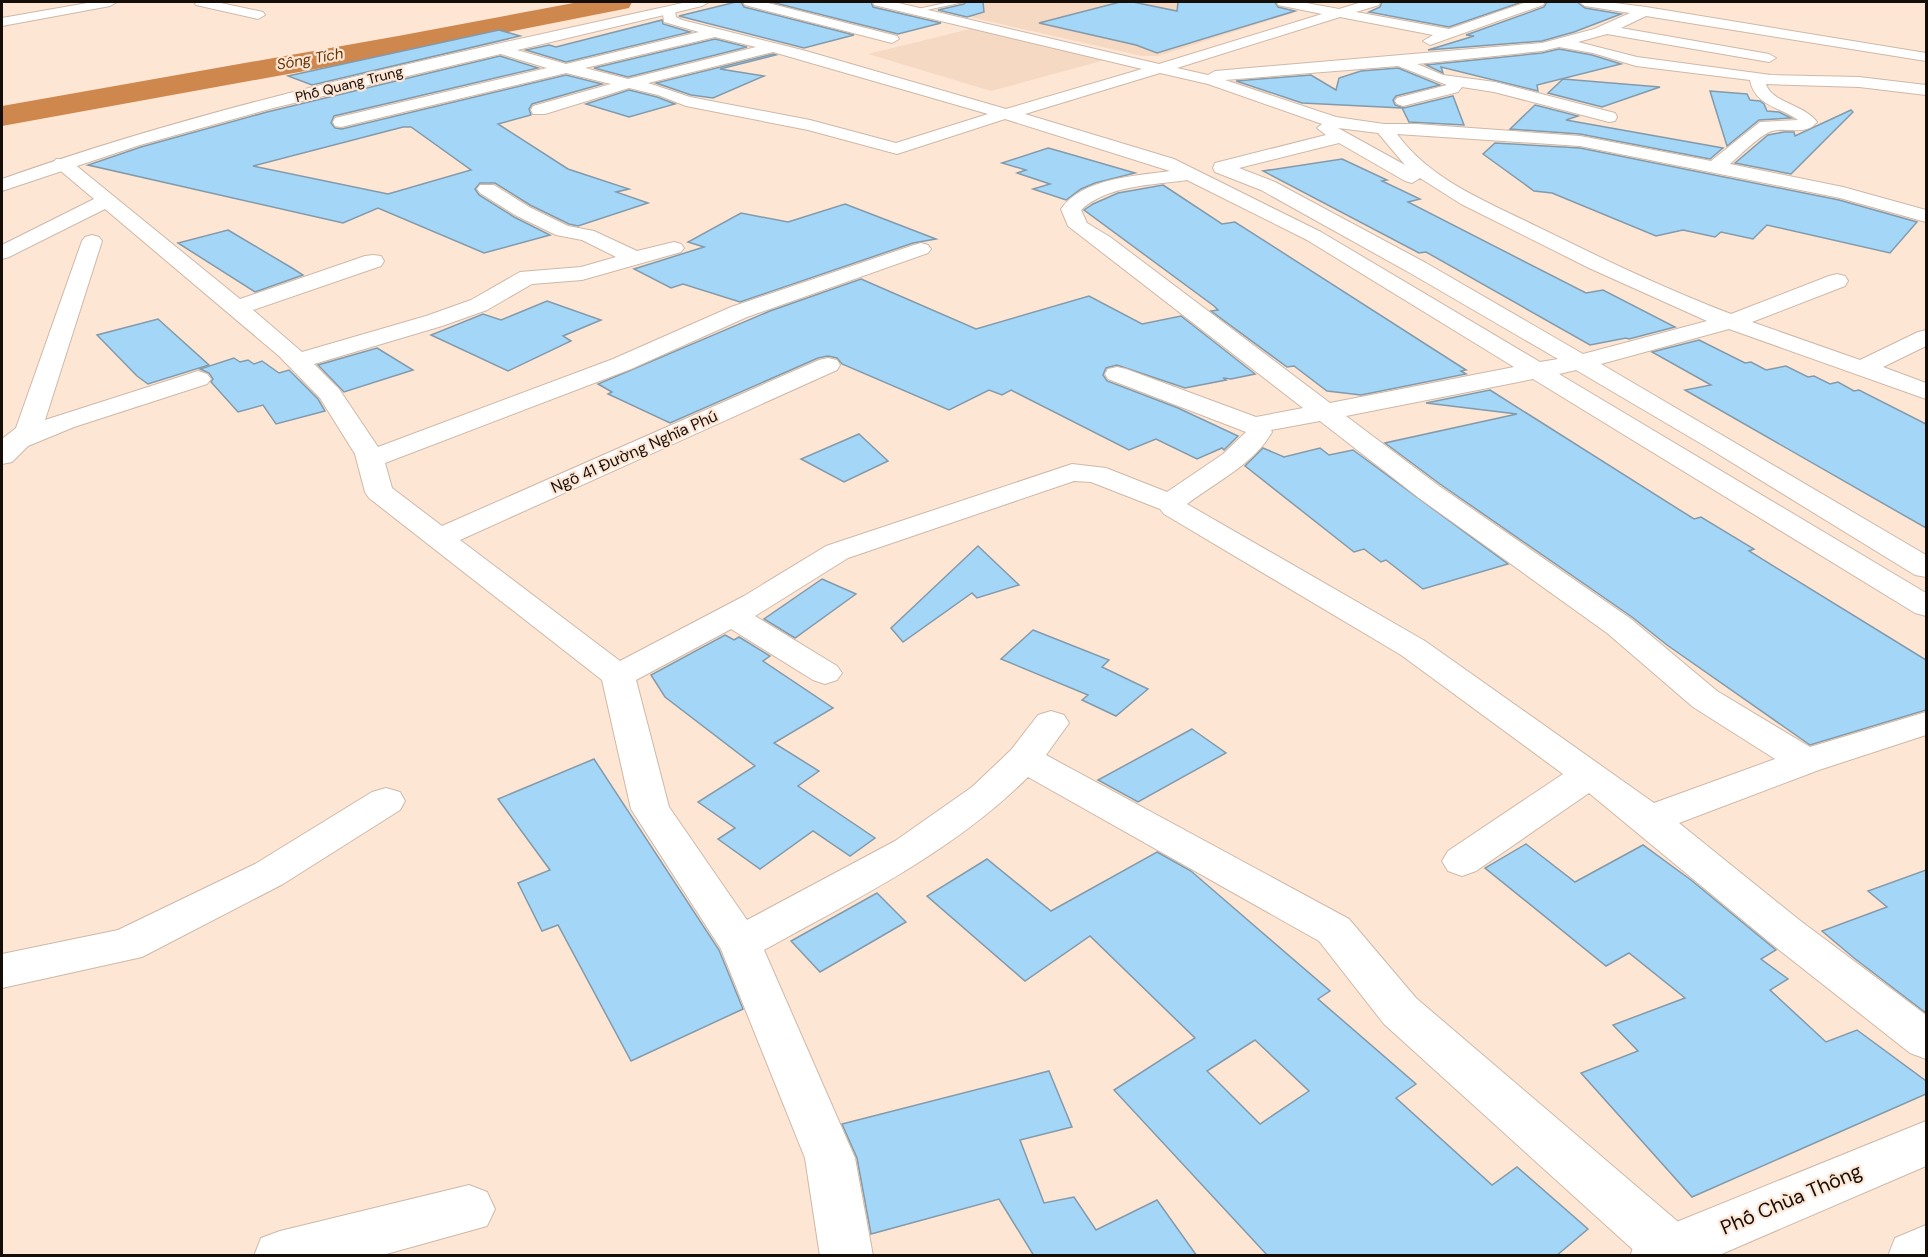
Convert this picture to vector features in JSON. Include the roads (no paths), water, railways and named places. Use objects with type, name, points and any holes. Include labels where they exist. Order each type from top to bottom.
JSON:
[{"type":"main road","points":[[2,21],[110,2]]},
{"type":"main road","points":[[201,2],[258,15]]},
{"type":"main road","name":"Phố Quang Trung","points":[[2,185],[62,163],[205,119],[496,48],[666,12],[702,2]]},
{"type":"main road","points":[[750,2],[898,38],[851,50]]},
{"type":"main road","points":[[879,2],[1199,77],[1333,122],[1384,129],[1416,129],[1580,141],[1716,166],[1843,193],[1907,210],[1924,207]]},
{"type":"main road","points":[[1283,2],[1450,34]]},
{"type":"main road","points":[[496,48],[630,83],[686,101],[801,123],[897,149],[1004,114],[1031,108],[1374,2]]},
{"type":"main road","points":[[1397,62],[1407,50],[1539,2]]},
{"type":"main road","points":[[1585,2],[1926,57]]},
{"type":"main road","points":[[1646,11],[1605,29],[1560,43],[1499,52],[1397,62],[1192,79],[1263,101],[1320,124],[1473,212],[1546,250],[1729,322],[1926,391]]},
{"type":"main road","points":[[666,12],[669,19],[677,23],[775,47],[1004,114],[1168,164],[1210,183],[1314,236],[1926,606]]},
{"type":"main road","points":[[666,12],[702,17],[851,50],[1222,167],[1278,191],[1418,268],[1715,440],[1926,568]]},
{"type":"main road","points":[[936,29],[968,22]]},
{"type":"main road","points":[[1605,29],[1769,58]]},
{"type":"main road","points":[[341,122],[717,32]]},
{"type":"main road","points":[[1560,43],[1595,49],[1636,61],[1766,78],[1859,82],[1926,90]]},
{"type":"main road","points":[[540,110],[630,83],[775,47]]},
{"type":"main road","points":[[1397,62],[1452,82],[1495,87],[1609,117]]},
{"type":"main road","points":[[1716,166],[1741,149],[1766,126],[1798,126],[1809,122],[1797,112],[1761,94],[1757,81],[1766,78]]},
{"type":"main road","points":[[1403,101],[1452,89],[1455,87],[1452,82]]},
{"type":"main road","points":[[1384,129],[1391,141],[1416,166],[1479,206],[1658,292],[1729,322]]},
{"type":"main road","points":[[1222,167],[1341,137]]},
{"type":"main road","points":[[62,163],[107,200]]},
{"type":"main road","points":[[1188,174],[1124,185],[1092,194],[1077,201],[1071,209],[1078,226],[1103,241],[1429,492],[1619,626],[1705,699],[1806,760]]},
{"type":"main road","points":[[487,189],[522,212],[562,231],[587,235],[634,258]]},
{"type":"main road","points":[[2,253],[107,200]]},
{"type":"main road","points":[[7,448],[28,431],[100,238],[107,200]]},
{"type":"main road","points":[[32,237],[39,241],[100,238],[236,308],[297,361],[330,394],[371,459],[379,492],[441,537],[618,676],[650,809],[740,944],[830,1158],[847,1256]]},
{"type":"main road","points":[[297,361],[434,321],[479,305],[516,282],[531,277],[572,274],[674,248]]},
{"type":"main road","points":[[371,459],[622,364],[739,312],[921,249]]},
{"type":"main road","points":[[236,308],[373,261]]},
{"type":"main road","points":[[509,266],[531,277]]},
{"type":"main road","points":[[1117,374],[1254,425],[1533,369],[1580,362],[1729,322],[1837,281]]},
{"type":"main road","points":[[1862,368],[1926,337]]},
{"type":"main road","name":"Ngõ 41 Đường Nghĩa Phú","points":[[441,537],[828,365]]},
{"type":"main road","points":[[7,448],[65,421],[198,379]]},
{"type":"main road","points":[[1170,503],[1256,438],[1259,432],[1254,425]]},
{"type":"main road","points":[[618,676],[732,616],[837,552],[1072,472],[1096,474],[1170,503],[1194,522],[1413,648],[1649,820],[1783,930],[1926,1040]]},
{"type":"main road","points":[[732,616],[825,673]]},
{"type":"main road","points":[[740,944],[909,851],[986,796],[1024,759],[1051,723]]},
{"type":"main road","points":[[1649,820],[1806,760],[1926,723]]},
{"type":"main road","points":[[1024,759],[1334,930],[1353,949],[1382,992],[1400,1011],[1664,1252]]},
{"type":"main road","points":[[1462,861],[1589,775]]},
{"type":"main road","points":[[2,971],[127,945],[269,874],[386,801]]},
{"type":"main road","name":"Phố Chùa Thông","points":[[1664,1252],[1926,1143]]},
{"type":"main road","points":[[280,1256],[469,1209]]},
{"type":"main road","points":[[1914,1256],[1926,1250]]},
{"type":"lane","points":[[917,10],[960,2]]},
{"type":"waterway","name":"Sông Tích","points":[[2,116],[398,45],[619,2]]}]
